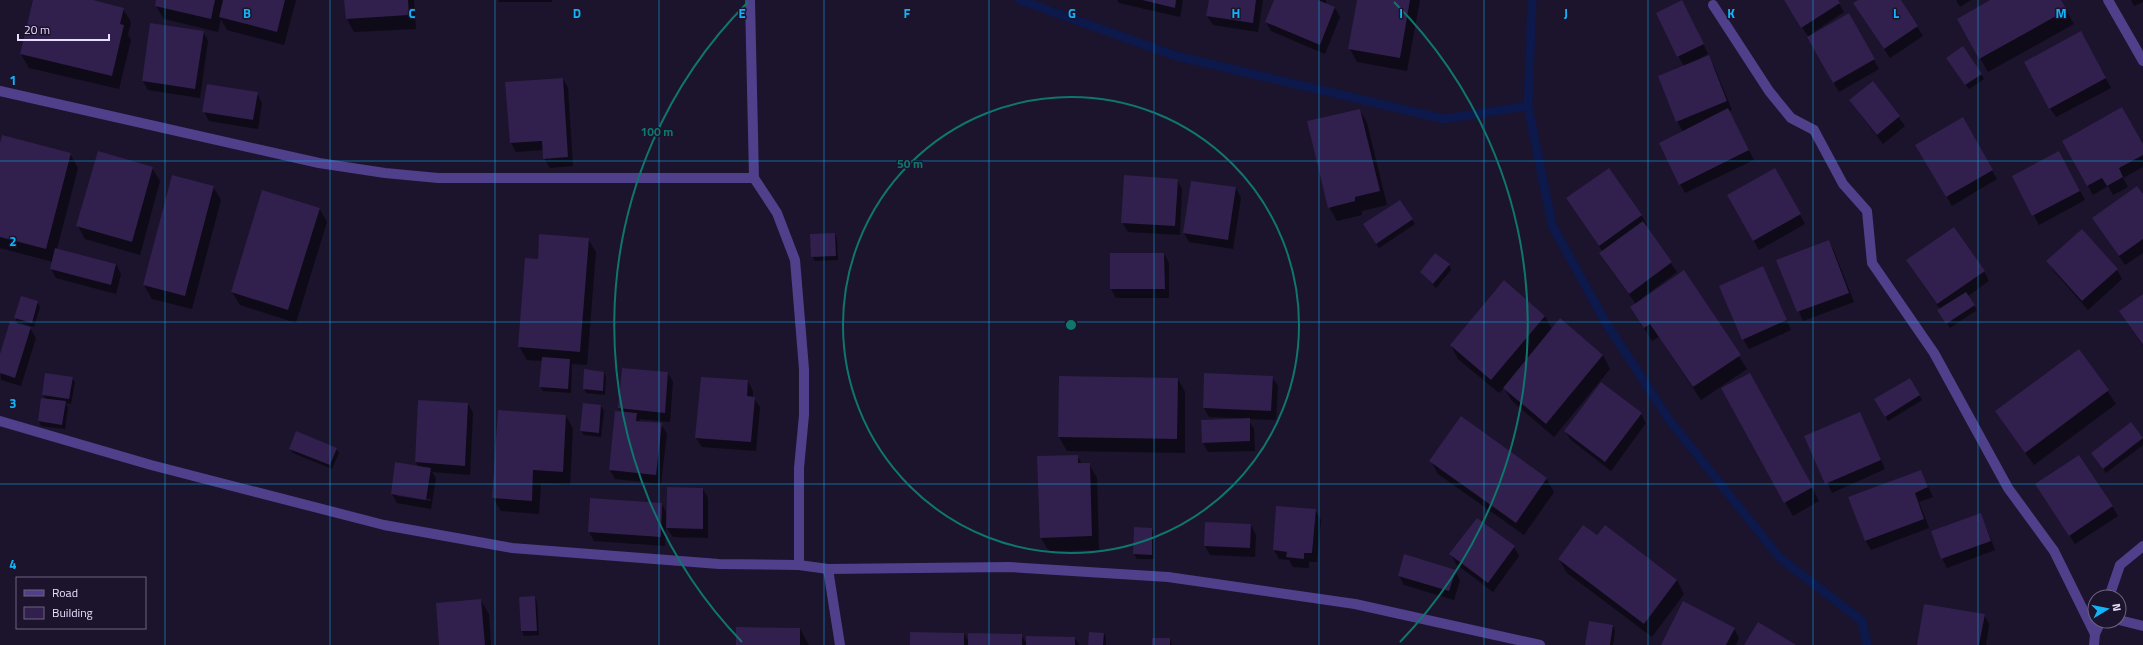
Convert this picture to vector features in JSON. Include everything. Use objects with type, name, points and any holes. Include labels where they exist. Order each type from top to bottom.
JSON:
[{"type":"street","points":[[750,0],[754,178],[777,213],[795,260],[804,370],[804,415],[799,468],[799,565]]},
{"type":"street","points":[[2108,0],[2143,61]]},
{"type":"street","points":[[1713,6],[1769,91],[1791,118],[1814,130],[1843,184],[1867,211],[1872,263],[1934,353],[2008,488],[2054,550],[2095,634]]},
{"type":"street","points":[[0,91],[319,163],[384,173],[438,178],[754,178]]},
{"type":"street","points":[[0,421],[151,465],[384,525],[512,548],[719,564],[799,565],[828,568],[1010,567],[1168,577],[1354,604],[1540,645]]},
{"type":"street","points":[[2113,589],[2120,566],[2143,546]]},
{"type":"street","points":[[828,568],[840,645]]},
{"type":"street","points":[[2127,622],[2143,626]]},
{"type":"street","points":[[2094,645],[2095,634],[2097,629]]},
{"type":"building","points":[[33,0],[93,0],[124,8],[120,24],[124,25],[112,76],[20,54]]},
{"type":"building","points":[[156,0],[215,0],[211,19],[155,6]]},
{"type":"building","points":[[223,0],[285,0],[277,32],[219,17]]},
{"type":"building","points":[[344,0],[408,0],[409,15],[346,19]]},
{"type":"building","points":[[1142,0],[1176,0],[1175,8]]},
{"type":"building","points":[[1209,0],[1256,0],[1253,23],[1206,16]]},
{"type":"building","points":[[1274,0],[1318,0],[1335,7],[1320,45],[1265,22]]},
{"type":"building","points":[[1357,0],[1410,0],[1400,58],[1348,49]]},
{"type":"building","points":[[1682,0],[1704,44],[1677,57],[1656,13]]},
{"type":"building","points":[[1784,0],[1838,0],[1840,3],[1801,28]]},
{"type":"building","points":[[1858,0],[1901,0],[1918,26],[1884,49],[1853,3]]},
{"type":"building","points":[[1990,0],[2061,0],[2067,10],[1979,59],[1957,19]]},
{"type":"building","points":[[1849,13],[1875,59],[1833,83],[1807,37]]},
{"type":"building","points":[[150,23],[204,31],[195,89],[142,81]]},
{"type":"building","points":[[2081,31],[2106,78],[2049,109],[2024,62]]},
{"type":"building","points":[[1963,46],[1982,74],[1965,85],[1946,58]]},
{"type":"building","points":[[1709,55],[1727,101],[1676,122],[1658,76]]},
{"type":"building","points":[[563,78],[568,157],[543,159],[542,141],[510,143],[505,82]]},
{"type":"building","points":[[1873,81],[1900,116],[1877,135],[1849,100]]},
{"type":"building","points":[[207,84],[258,92],[253,120],[202,112]]},
{"type":"building","points":[[2122,107],[2143,144],[2143,155],[2119,168],[2123,177],[2107,186],[2102,178],[2087,186],[2062,141]]},
{"type":"building","points":[[1728,108],[1749,150],[1679,185],[1659,143]]},
{"type":"building","points":[[1360,109],[1380,191],[1355,197],[1355,201],[1328,208],[1307,121]]},
{"type":"building","points":[[1963,117],[1993,170],[1946,197],[1915,145]]},
{"type":"building","points":[[2,135],[71,153],[46,249],[0,237],[0,143]]},
{"type":"building","points":[[98,151],[153,167],[132,242],[76,226]]},
{"type":"building","points":[[2059,151],[2080,191],[2032,216],[2012,176]]},
{"type":"building","points":[[1609,168],[1642,215],[1599,246],[1566,198]]},
{"type":"building","points":[[1775,168],[1801,214],[1753,241],[1727,195]]},
{"type":"building","points":[[172,175],[214,186],[185,296],[143,285]]},
{"type":"building","points":[[1124,175],[1178,179],[1175,226],[1121,223]]},
{"type":"building","points":[[1191,181],[1236,187],[1228,240],[1183,233]]},
{"type":"building","points":[[2137,186],[2143,194],[2143,239],[2119,256],[2092,218]]},
{"type":"building","points":[[262,190],[320,208],[288,310],[231,292]]},
{"type":"building","points":[[1400,200],[1413,219],[1376,244],[1363,224]]},
{"type":"building","points":[[1643,221],[1672,262],[1629,294],[1599,253]]},
{"type":"building","points":[[1954,227],[1985,271],[1937,304],[1906,260]]},
{"type":"building","points":[[2082,229],[2118,269],[2082,301],[2046,261]]},
{"type":"building","points":[[835,233],[836,256],[811,257],[810,234]]},
{"type":"building","points":[[539,234],[589,238],[580,352],[518,347],[525,258],[538,259]]},
{"type":"building","points":[[1829,240],[1849,293],[1797,312],[1776,260]]},
{"type":"building","points":[[55,248],[116,264],[111,285],[50,269]]},
{"type":"building","points":[[1110,253],[1164,253],[1165,289],[1110,289]]},
{"type":"building","points":[[1435,253],[1450,264],[1433,284],[1420,272]]},
{"type":"building","points":[[1763,266],[1787,320],[1742,340],[1719,286]]},
{"type":"building","points":[[1684,270],[1741,355],[1693,387],[1650,324],[1644,328],[1630,307]]},
{"type":"building","points":[[1504,280],[1545,316],[1491,380],[1450,345]]},
{"type":"building","points":[[1966,292],[1975,305],[1946,324],[1937,310]]},
{"type":"building","points":[[2143,294],[2143,345],[2119,311]]},
{"type":"building","points":[[21,296],[38,301],[32,323],[14,318]]},
{"type":"building","points":[[1560,318],[1603,355],[1546,424],[1503,388]]},
{"type":"building","points":[[10,321],[31,327],[15,378],[0,373],[0,354]]},
{"type":"building","points":[[2079,349],[2109,390],[2025,453],[1995,411]]},
{"type":"building","points":[[542,357],[570,359],[568,389],[539,387]]},
{"type":"building","points":[[622,368],[668,372],[665,413],[618,408]]},
{"type":"building","points":[[584,369],[604,372],[603,391],[583,389]]},
{"type":"building","points":[[45,373],[73,377],[69,399],[42,395]]},
{"type":"building","points":[[1204,373],[1273,376],[1271,411],[1203,408]]},
{"type":"building","points":[[1750,373],[1813,487],[1784,503],[1721,388]]},
{"type":"building","points":[[1059,376],[1178,378],[1177,439],[1058,437]]},
{"type":"building","points":[[701,377],[748,380],[747,396],[755,397],[751,442],[695,438]]},
{"type":"building","points":[[1910,378],[1920,395],[1885,417],[1874,399]]},
{"type":"building","points":[[1601,382],[1642,413],[1605,462],[1564,431]]},
{"type":"building","points":[[41,398],[66,401],[62,425],[38,421]]},
{"type":"building","points":[[418,400],[468,403],[465,466],[415,462]]},
{"type":"building","points":[[583,403],[601,405],[599,433],[580,431]]},
{"type":"building","points":[[498,410],[566,415],[563,472],[533,470],[532,501],[492,498]]},
{"type":"building","points":[[615,411],[637,413],[636,421],[662,423],[656,475],[609,470]]},
{"type":"building","points":[[1860,412],[1881,460],[1825,484],[1804,436]]},
{"type":"building","points":[[1461,416],[1547,478],[1516,523],[1429,461]]},
{"type":"building","points":[[1250,418],[1250,441],[1202,443],[1201,420]]},
{"type":"building","points":[[2131,422],[2143,438],[2103,469],[2091,453]]},
{"type":"building","points":[[296,431],[337,448],[330,465],[289,449]]},
{"type":"building","points":[[1078,455],[1078,463],[1090,463],[1092,536],[1040,538],[1037,456]]},
{"type":"building","points":[[2079,455],[2113,506],[2069,536],[2035,484]]},
{"type":"building","points":[[395,462],[431,468],[426,500],[391,494]]},
{"type":"building","points":[[1921,470],[1928,487],[1915,493],[1924,519],[1865,541],[1848,497]]},
{"type":"building","points":[[667,487],[703,488],[703,529],[666,528]]},
{"type":"building","points":[[590,498],[662,503],[661,537],[588,532]]},
{"type":"building","points":[[1276,506],[1316,509],[1312,553],[1304,553],[1304,559],[1286,557],[1287,552],[1273,550]]},
{"type":"building","points":[[1981,513],[1991,541],[1941,559],[1931,531]]},
{"type":"building","points":[[1477,518],[1515,546],[1488,583],[1449,554]]},
{"type":"building","points":[[1205,522],[1251,524],[1250,548],[1204,546]]},
{"type":"building","points":[[1583,525],[1597,535],[1605,525],[1677,580],[1644,624],[1558,559]]},
{"type":"building","points":[[1134,527],[1152,528],[1152,555],[1133,554]]},
{"type":"building","points":[[1404,554],[1456,570],[1449,591],[1398,576]]},
{"type":"building","points":[[535,596],[537,631],[521,631],[519,597]]},
{"type":"building","points":[[481,599],[485,645],[439,645],[436,603]]},
{"type":"building","points":[[1683,601],[1735,628],[1726,645],[1661,645]]},
{"type":"building","points":[[1924,604],[1985,614],[1979,645],[1917,645]]},
{"type":"building","points":[[1589,621],[1613,625],[1610,645],[1585,645]]},
{"type":"building","points":[[1758,622],[1796,645],[1744,645]]},
{"type":"building","points":[[736,627],[800,628],[800,645],[736,645]]},
{"type":"building","points":[[910,632],[964,633],[964,645],[910,645]]},
{"type":"building","points":[[1089,632],[1104,633],[1103,645],[1088,645]]},
{"type":"building","points":[[968,633],[1022,634],[1022,645],[968,645]]},
{"type":"building","points":[[1026,636],[1075,637],[1075,645],[1026,645]]},
{"type":"building","points":[[1152,638],[1170,638],[1170,645],[1152,645]]},
{"type":"waterway","points":[[1020,0],[1176,56],[1444,119],[1528,106]]},
{"type":"waterway","points":[[1532,0],[1528,106],[1552,225],[1606,323],[1670,421],[1779,557],[1862,621],[1867,645]]}]
